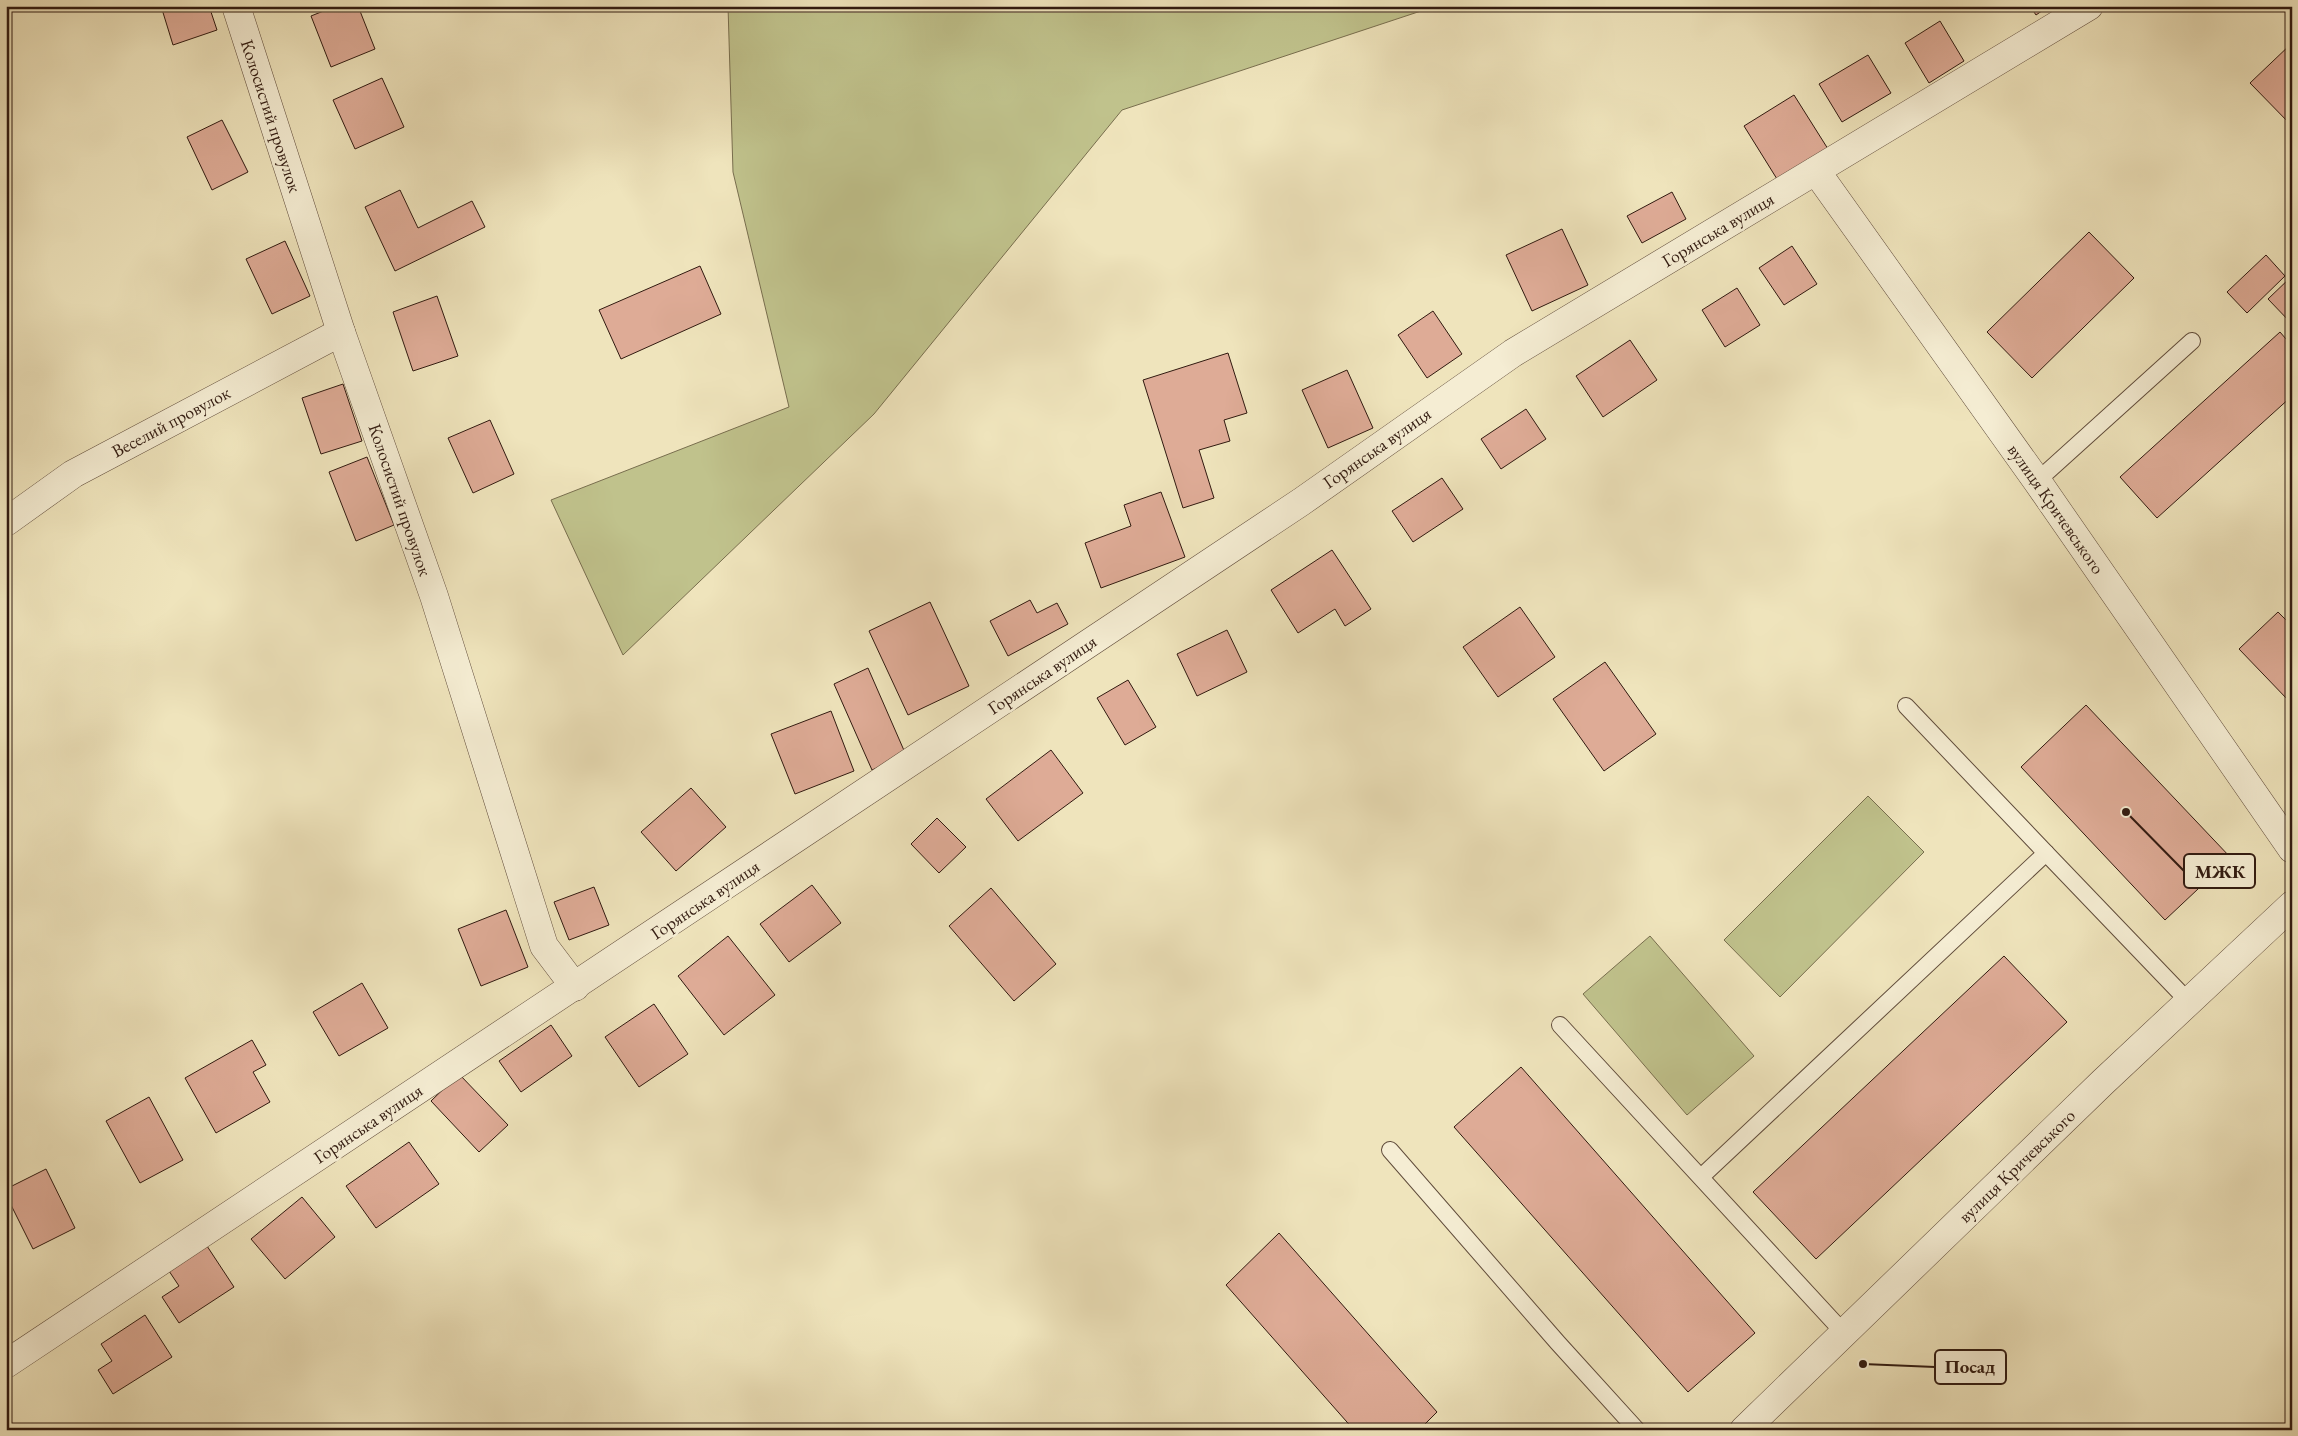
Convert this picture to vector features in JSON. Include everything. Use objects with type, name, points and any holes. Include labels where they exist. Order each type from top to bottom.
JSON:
[{"type":"street","name":"Колосистий провулок","points":[[236,6],[341,332],[434,596],[544,946],[575,987]]},
{"type":"street","name":"Горянська вулиця","points":[[6,1364],[1301,502],[1513,353],[2090,6]]},
{"type":"street","name":"вулиця Кричевського","points":[[1816,171],[2037,481],[2292,849]]},
{"type":"street","name":"Веселий провулок","points":[[6,522],[73,474],[341,332]]},
{"type":"street","name":"вулиця Кричевського","points":[[1744,1430],[2188,1001],[2292,905]]},
{"type":"lane","points":[[2037,481],[2192,341]]},
{"type":"lane","points":[[1906,706],[2188,1001]]},
{"type":"lane","points":[[1700,1177],[2046,853]]},
{"type":"lane","points":[[1560,1025],[1844,1333]]},
{"type":"lane","points":[[1390,1150],[1558,1343],[1637,1430]]},
{"type":"green space","points":[[728,6],[1436,6],[1122,110],[874,414],[623,655],[551,500],[789,407],[733,172]]},
{"type":"green space","points":[[1868,796],[1924,852],[1780,997],[1724,940]]},
{"type":"green space","points":[[1650,936],[1754,1056],[1687,1115],[1583,994]]},
{"type":"building","points":[[161,6],[209,6],[217,30],[173,45]]},
{"type":"building","points":[[336,6],[358,6],[375,49],[331,67],[311,16]]},
{"type":"building","points":[[2030,6],[2049,6],[2036,15]]},
{"type":"building","points":[[1940,21],[1964,61],[1929,83],[1905,43]]},
{"type":"building","points":[[2292,43],[2292,126],[2250,83]]},
{"type":"building","points":[[1868,55],[1891,93],[1842,122],[1819,84]]},
{"type":"building","points":[[382,78],[404,127],[355,149],[333,100]]},
{"type":"building","points":[[1794,95],[1828,149],[1777,179],[1744,126]]},
{"type":"building","points":[[222,120],[248,172],[212,190],[187,137]]},
{"type":"building","points":[[400,190],[418,228],[472,201],[485,227],[395,271],[365,207]]},
{"type":"building","points":[[1672,192],[1686,219],[1642,243],[1627,216]]},
{"type":"building","points":[[1562,229],[1588,285],[1532,311],[1506,255]]},
{"type":"building","points":[[2089,232],[2134,278],[2032,378],[1987,332]]},
{"type":"building","points":[[285,241],[310,296],[272,314],[246,259]]},
{"type":"building","points":[[1792,246],[1817,284],[1784,305],[1759,268]]},
{"type":"building","points":[[2266,255],[2285,276],[2247,313],[2227,292]]},
{"type":"building","points":[[700,266],[721,314],[621,359],[599,310]]},
{"type":"building","points":[[2292,276],[2292,324],[2268,299]]},
{"type":"building","points":[[1737,288],[1760,325],[1725,347],[1702,310]]},
{"type":"building","points":[[437,296],[458,356],[413,371],[393,312]]},
{"type":"building","points":[[1433,311],[1462,354],[1427,378],[1398,335]]},
{"type":"building","points":[[2280,332],[2292,346],[2292,396],[2157,518],[2120,477]]},
{"type":"building","points":[[1630,340],[1657,380],[1603,417],[1576,376]]},
{"type":"building","points":[[1228,353],[1247,413],[1224,420],[1230,441],[1199,450],[1214,498],[1183,508],[1143,380]]},
{"type":"building","points":[[1347,370],[1373,428],[1328,448],[1302,390]]},
{"type":"building","points":[[343,384],[362,441],[321,454],[302,398]]},
{"type":"building","points":[[1526,409],[1546,439],[1501,469],[1481,439]]},
{"type":"building","points":[[490,420],[514,474],[473,493],[448,438]]},
{"type":"building","points":[[367,457],[394,525],[356,541],[329,472]]},
{"type":"building","points":[[1442,478],[1463,509],[1413,542],[1392,511]]},
{"type":"building","points":[[1161,492],[1185,557],[1101,588],[1085,543],[1131,526],[1124,505]]},
{"type":"building","points":[[1332,550],[1371,609],[1345,626],[1335,609],[1298,633],[1271,590]]},
{"type":"building","points":[[1030,600],[1037,613],[1057,603],[1068,624],[1008,656],[990,621]]},
{"type":"building","points":[[930,602],[969,686],[908,715],[869,631]]},
{"type":"building","points":[[1520,607],[1555,657],[1498,697],[1463,647]]},
{"type":"building","points":[[2278,612],[2292,626],[2292,696],[2288,700],[2239,649]]},
{"type":"building","points":[[1227,630],[1247,672],[1197,696],[1177,654]]},
{"type":"building","points":[[1605,662],[1656,734],[1604,771],[1553,699]]},
{"type":"building","points":[[868,668],[906,755],[872,770],[834,684]]},
{"type":"building","points":[[1128,680],[1156,727],[1125,745],[1097,698]]},
{"type":"building","points":[[2086,705],[2231,858],[2165,920],[2021,767]]},
{"type":"building","points":[[831,711],[854,771],[795,794],[771,734]]},
{"type":"building","points":[[1051,750],[1083,793],[1018,841],[986,799]]},
{"type":"building","points":[[691,788],[726,827],[676,871],[641,832]]},
{"type":"building","points":[[937,818],[966,847],[939,873],[911,844]]},
{"type":"building","points":[[812,885],[841,923],[789,962],[760,924]]},
{"type":"building","points":[[594,887],[609,925],[569,940],[554,902]]},
{"type":"building","points":[[991,888],[1056,964],[1014,1001],[949,926]]},
{"type":"building","points":[[506,910],[528,967],[481,986],[458,929]]},
{"type":"building","points":[[728,936],[775,995],[724,1035],[678,976]]},
{"type":"building","points":[[2004,956],[2067,1022],[1816,1259],[1753,1192]]},
{"type":"building","points":[[362,983],[388,1028],[339,1056],[313,1012]]},
{"type":"building","points":[[654,1004],[688,1054],[639,1087],[605,1037]]},
{"type":"building","points":[[551,1025],[572,1056],[521,1092],[499,1061]]},
{"type":"building","points":[[252,1040],[266,1065],[253,1072],[270,1102],[216,1133],[185,1078]]},
{"type":"building","points":[[1521,1067],[1755,1333],[1688,1392],[1454,1127]]},
{"type":"building","points":[[459,1074],[508,1125],[479,1152],[431,1101]]},
{"type":"building","points":[[149,1097],[183,1160],[140,1183],[106,1121]]},
{"type":"building","points":[[409,1142],[439,1184],[376,1228],[346,1186]]},
{"type":"building","points":[[46,1169],[75,1228],[33,1249],[6,1195],[6,1189]]},
{"type":"building","points":[[302,1197],[335,1237],[285,1279],[251,1239]]},
{"type":"building","points":[[1279,1233],[1437,1412],[1419,1430],[1354,1430],[1226,1285]]},
{"type":"building","points":[[207,1246],[234,1287],[179,1323],[162,1297],[179,1286],[169,1271]]},
{"type":"building","points":[[145,1315],[172,1357],[113,1394],[98,1370],[112,1361],[101,1344]]},
{"type":"place","name":"МЖК","points":[[2126,812]]},
{"type":"place","name":"Посад","points":[[1863,1364]]}]
